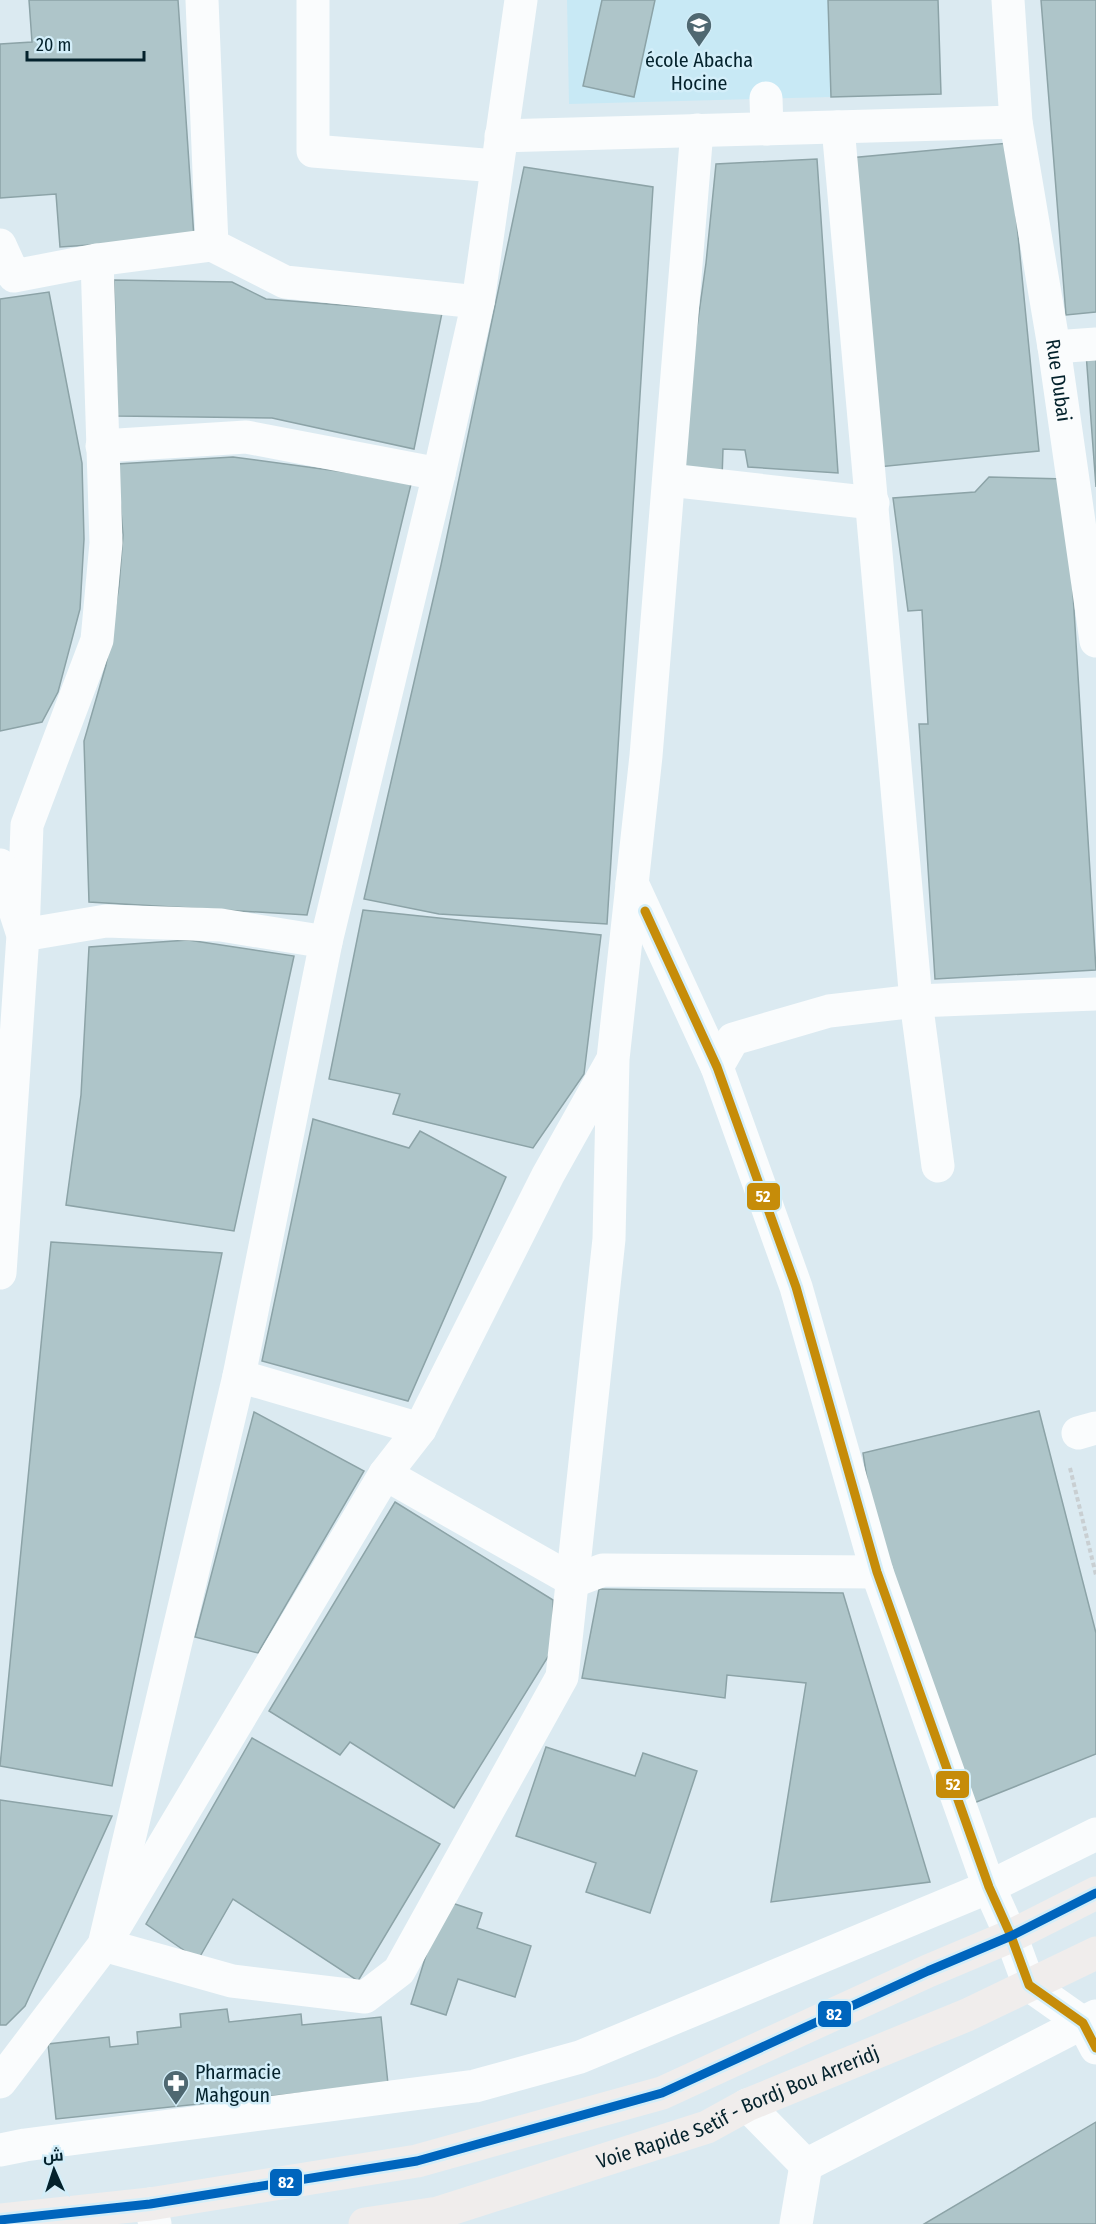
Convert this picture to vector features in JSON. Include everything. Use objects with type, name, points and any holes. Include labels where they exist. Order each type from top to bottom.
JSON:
[{"type":"highway","points":[[0,2220],[152,2214],[417,2161],[662,2093],[928,1971],[1011,1936],[1096,1893]]},
{"type":"highway","name":"Voie Rapide Setif - Bordj Bou Arreridj","points":[[365,2224],[440,2218],[706,2127],[747,2105],[968,2014],[1096,1953]]},
{"type":"street","points":[[202,0],[212,245]]},
{"type":"street","points":[[313,0],[312,151],[499,151],[697,130],[767,114],[838,127],[1016,122]]},
{"type":"street","points":[[104,1945],[239,1376],[326,942],[478,302],[521,0]]},
{"type":"street","name":"Rue Dubai","points":[[1008,0],[1016,122],[1054,346],[1096,641]]},
{"type":"street","points":[[838,127],[916,1001],[938,1166]]},
{"type":"street","points":[[104,1945],[232,1981],[365,1997],[399,1971],[562,1677],[609,1239],[613,1059],[646,756],[697,130]]},
{"type":"street","points":[[0,245],[7,278],[97,260],[212,245],[285,282],[478,302]]},
{"type":"street","points":[[0,1273],[23,935],[27,825],[97,640],[106,543],[97,260]]},
{"type":"street","points":[[1054,346],[1096,344]]},
{"type":"street","points":[[102,446],[246,437],[439,474]]},
{"type":"street","points":[[669,480],[873,503]]},
{"type":"street","points":[[0,865],[23,935]]},
{"type":"street","points":[[632,884],[717,1066],[796,1287],[877,1572],[989,1887],[1011,1936],[1029,1985],[1092,2029],[806,2165]]},
{"type":"street","points":[[23,935],[106,921],[221,925],[326,942]]},
{"type":"street","points":[[717,1066],[733,1039],[830,1011],[916,1001],[1096,994]]},
{"type":"street","points":[[0,2082],[104,1945],[386,1474],[420,1430],[548,1175],[613,1059]]},
{"type":"street","points":[[239,1376],[420,1430]]},
{"type":"street","points":[[386,1474],[574,1581]]},
{"type":"street","points":[[574,1581],[603,1570],[877,1572]]},
{"type":"street","points":[[0,2150],[475,2086],[580,2057],[989,1887],[1096,1834]]},
{"type":"street","points":[[747,2105],[806,2165]]},
{"type":"street","points":[[796,2224],[806,2165]]},
{"type":"path","points":[[1087,1431],[1064,1442],[1096,1575]]},
{"type":"shaded area","name":"école Abacha Hocine","points":[[567,0],[828,0],[831,97],[569,104]]},
{"type":"building","points":[[29,0],[178,0],[194,238],[60,247],[56,194],[0,198],[0,44],[32,42]]},
{"type":"building","points":[[602,0],[655,0],[634,97],[583,86]]},
{"type":"building","points":[[828,0],[938,0],[941,94],[831,97]]},
{"type":"building","points":[[1041,0],[1096,0],[1096,312],[1066,315]]},
{"type":"building","points":[[1009,143],[1039,451],[878,467],[849,158]]},
{"type":"building","points":[[817,159],[838,473],[748,467],[745,450],[723,449],[722,479],[681,475],[716,164]]},
{"type":"building","points":[[524,167],[653,187],[607,924],[439,914],[364,899],[441,565]]},
{"type":"building","points":[[114,280],[232,282],[266,299],[442,313],[414,449],[272,418],[117,416]]},
{"type":"building","points":[[49,292],[82,463],[84,539],[80,609],[58,692],[42,722],[0,731],[0,299]]},
{"type":"building","points":[[1086,353],[1096,353],[1096,487]]},
{"type":"building","points":[[233,457],[352,473],[411,484],[307,915],[89,902],[84,741],[106,665],[119,586],[123,535],[117,464]]},
{"type":"building","points":[[989,477],[1066,479],[1096,970],[935,979],[919,724],[928,724],[922,610],[908,611],[893,498],[975,492]]},
{"type":"building","points":[[363,910],[601,935],[584,1074],[533,1148],[393,1114],[400,1094],[329,1079]]},
{"type":"building","points":[[188,940],[294,956],[234,1231],[66,1205],[81,1095],[89,947]]},
{"type":"building","points":[[313,1119],[409,1148],[420,1131],[506,1177],[408,1401],[262,1361]]},
{"type":"building","points":[[51,1242],[222,1253],[112,1786],[0,1766]]},
{"type":"building","points":[[1039,1411],[1096,1633],[1096,1754],[964,1807],[878,1549],[863,1453]]},
{"type":"building","points":[[254,1412],[364,1471],[258,1653],[195,1637]]},
{"type":"building","points":[[395,1502],[553,1600],[554,1647],[454,1808],[350,1742],[340,1755],[269,1711]]},
{"type":"building","points":[[599,1589],[843,1593],[930,1882],[771,1902],[806,1683],[727,1675],[725,1698],[582,1678]]},
{"type":"building","points":[[252,1738],[440,1844],[358,1981],[233,1899],[198,1960],[146,1924]]},
{"type":"building","points":[[546,1747],[635,1776],[643,1753],[697,1771],[650,1913],[586,1892],[596,1863],[516,1836]]},
{"type":"building","points":[[0,1800],[112,1816],[25,2006],[6,2025],[0,2025]]},
{"type":"building","points":[[443,1900],[482,1913],[477,1928],[531,1946],[515,1997],[458,1979],[446,2015],[411,2004]]},
{"type":"building","points":[[227,2009],[229,2022],[301,2014],[302,2025],[381,2017],[388,2084],[56,2119],[48,2044],[109,2037],[110,2047],[138,2044],[137,2032],[181,2027],[180,2014]]},
{"type":"building","points":[[1096,2122],[1096,2224],[924,2224]]},
{"type":"transit line","name":"52","points":[[645,911],[717,1067],[796,1287],[877,1572],[989,1887],[1011,1936],[1029,1985],[1083,2023],[1096,2048]]},
{"type":"transit line","name":"82","points":[[0,2220],[150,2204],[417,2161],[662,2093],[928,1971],[1011,1936],[1096,1893]]},
{"type":"place","name":"école Abacha Hocine","points":[[699,48]]},
{"type":"place","name":"Pharmacie Mahgoun","points":[[176,2106]]}]
